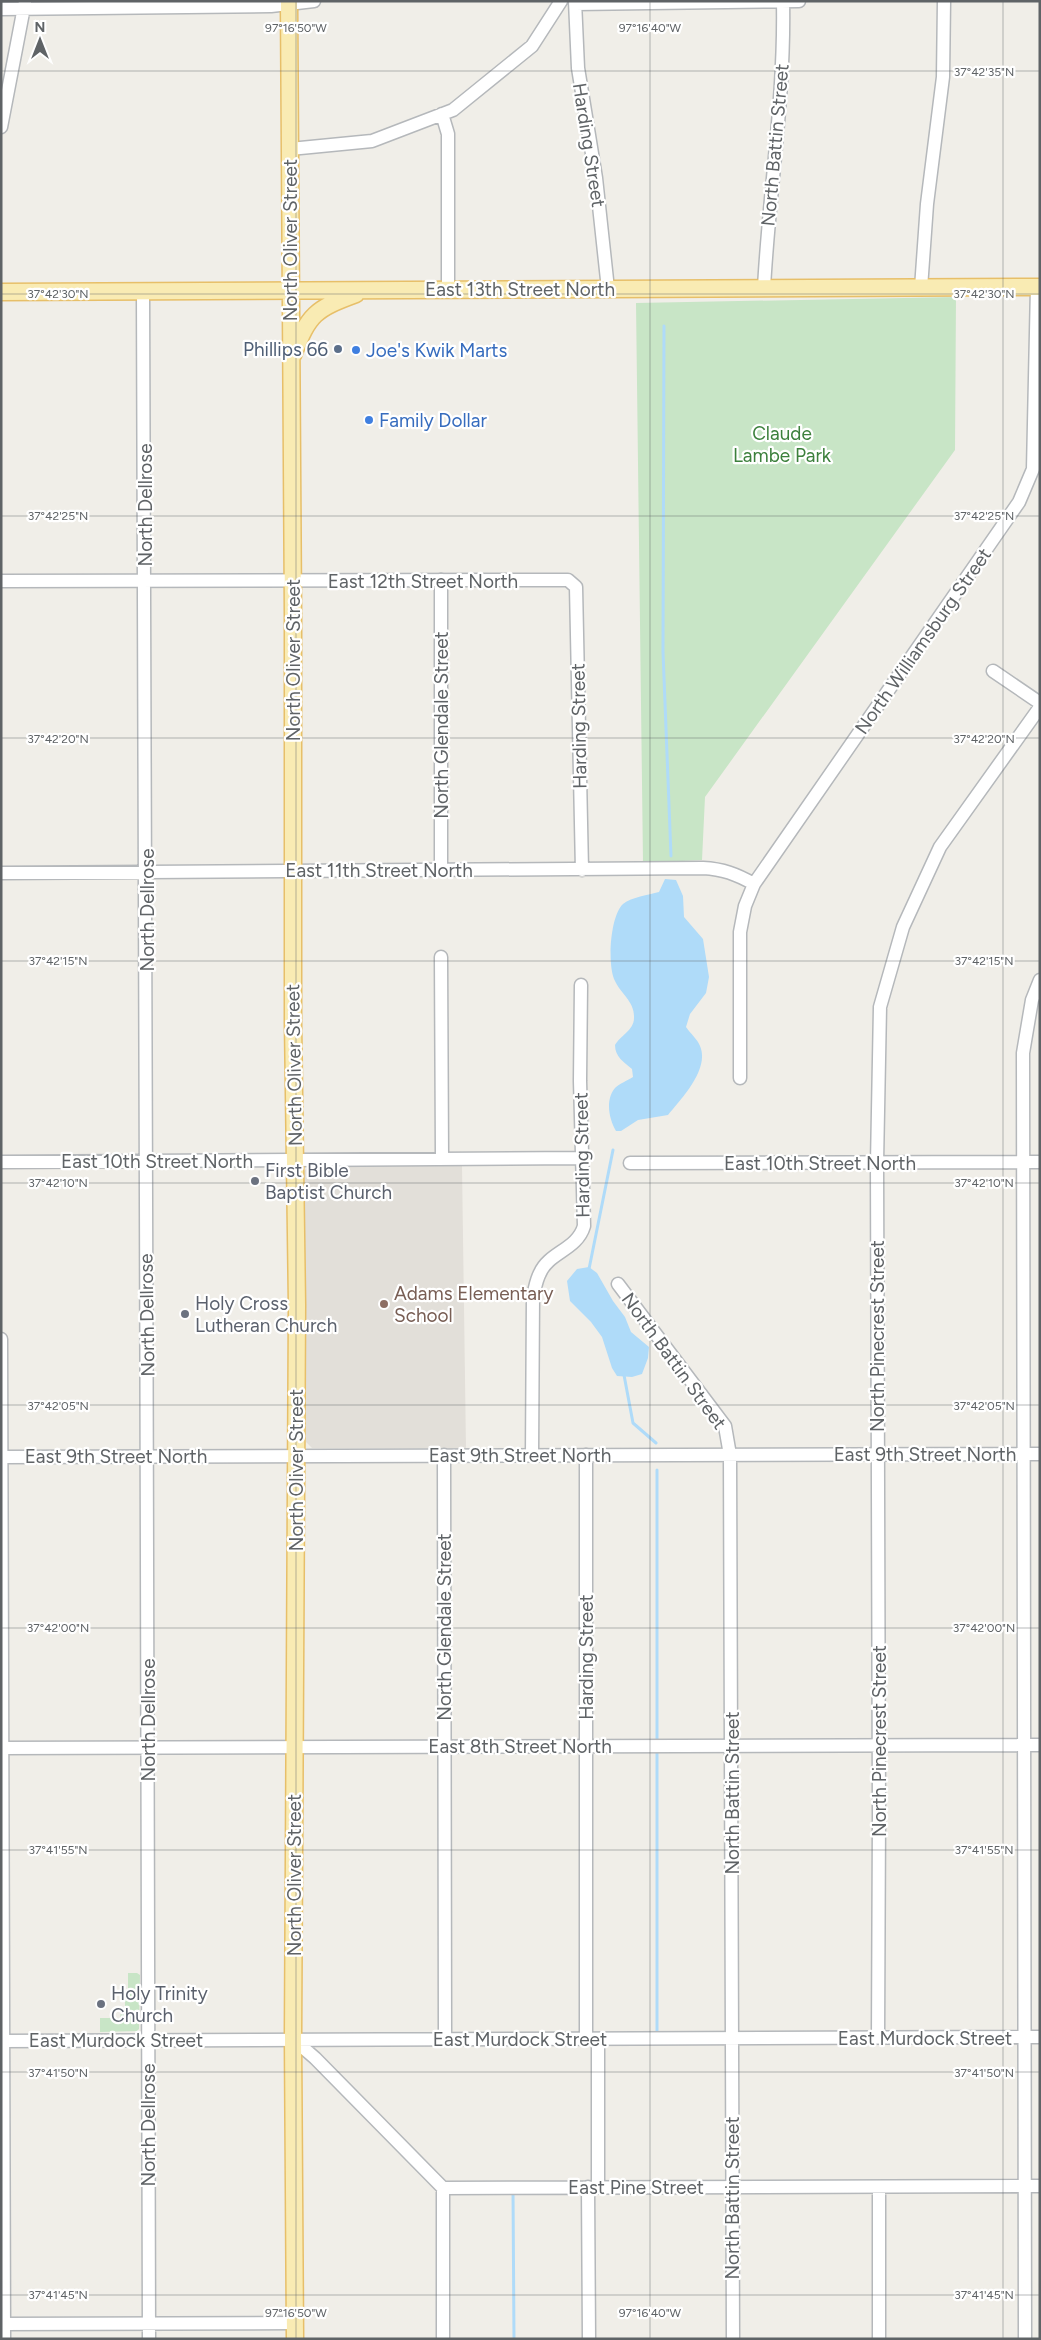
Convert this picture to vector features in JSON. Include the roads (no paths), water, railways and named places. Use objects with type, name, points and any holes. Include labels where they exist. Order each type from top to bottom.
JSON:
[{"type":"main road","name":"North Oliver Street","points":[[289,3],[296,1455],[293,2039],[295,2331]]},
{"type":"main road","name":"East 13th Street North","points":[[1,292],[1038,287]]},
{"type":"main road","points":[[291,362],[309,321],[317,310],[367,290]]},
{"type":"street","points":[[1,9],[25,5],[289,3],[314,1]]},
{"type":"street","points":[[290,149],[372,141],[453,110],[532,46],[561,1]]},
{"type":"street","name":"North Battin Street","points":[[764,288],[767,232],[778,139],[784,40],[783,1]]},
{"type":"street","points":[[575,2],[799,1]]},
{"type":"street","points":[[921,288],[927,204],[943,77],[944,1]]},
{"type":"street","name":"Harding Street","points":[[575,2],[578,68],[596,178],[608,289]]},
{"type":"street","points":[[1,127],[25,5]]},
{"type":"street","points":[[442,114],[448,134],[448,290]]},
{"type":"street","name":"North Williamsburg Street","points":[[740,1078],[740,932],[745,906],[754,884],[1020,502],[1033,469],[1038,287]]},
{"type":"street","name":"North Dellrose","points":[[143,291],[147,872],[147,2040],[149,2339]]},
{"type":"street","name":"North Glendale Street","points":[[440,580],[441,870]]},
{"type":"street","name":"East 12th Street North","points":[[1,582],[568,580],[574,583]]},
{"type":"street","name":"Harding Street","points":[[574,583],[576,587],[582,870]]},
{"type":"street","points":[[993,671],[1040,703]]},
{"type":"street","name":"North Pinecrest Street","points":[[878,2038],[877,1163],[880,1007],[904,927],[940,848],[1040,707]]},
{"type":"street","name":"East 11th Street North","points":[[1,873],[721,869],[735,873],[754,884]]},
{"type":"street","points":[[441,958],[442,1158]]},
{"type":"street","points":[[1025,2339],[1022,1454],[1023,1053],[1032,1000],[1040,980]]},
{"type":"street","name":"Harding Street","points":[[532,1455],[533,1296],[540,1272],[553,1258],[570,1248],[582,1236],[584,1226],[580,1081],[581,986]]},
{"type":"street","name":"East 10th Street North","points":[[1,1162],[582,1158]]},
{"type":"street","name":"East 10th Street North","points":[[630,1163],[1040,1162]]},
{"type":"street","name":"North Battin Street","points":[[618,1284],[725,1426],[730,1455],[733,2339]]},
{"type":"street","points":[[1,1339],[4,2339]]},
{"type":"street","name":"East 9th Street North","points":[[1,1457],[1040,1454]]},
{"type":"street","name":"North Glendale Street","points":[[444,1455],[446,2039]]},
{"type":"street","name":"Harding Street","points":[[586,1455],[586,1746],[593,2187],[589,2339]]},
{"type":"street","name":"East 8th Street North","points":[[2,1748],[1040,1745]]},
{"type":"street","name":"East Murdock Street","points":[[2,2041],[1040,2037]]},
{"type":"street","points":[[293,2039],[315,2058],[443,2188],[443,2339]]},
{"type":"street","name":"East Pine Street","points":[[443,2188],[1040,2186]]},
{"type":"street","points":[[879,2187],[879,2339]]},
{"type":"street","points":[[3,2324],[148,2323],[295,2331]]},
{"type":"water","points":[[665,879],[676,880],[683,896],[684,917],[703,939],[709,977],[706,993],[690,1014],[686,1027],[698,1041],[702,1055],[701,1064],[693,1083],[668,1115],[638,1120],[621,1131],[616,1131],[611,1121],[609,1110],[610,1098],[615,1088],[633,1077],[632,1069],[618,1056],[615,1045],[632,1026],[634,1012],[615,981],[613,974],[611,941],[615,919],[623,904],[635,898],[659,892]]},
{"type":"water","points":[[589,1267],[597,1273],[613,1301],[625,1317],[631,1332],[649,1347],[648,1358],[642,1374],[632,1377],[617,1376],[612,1368],[602,1337],[591,1322],[570,1301],[567,1281],[577,1269]]},
{"type":"waterway","points":[[664,326],[663,652],[671,856]]},
{"type":"waterway","points":[[589,1269],[613,1150]]},
{"type":"waterway","points":[[624,1375],[633,1423],[656,1443]]},
{"type":"waterway","points":[[657,1470],[657,1742]]},
{"type":"waterway","points":[[657,1749],[657,2035]]},
{"type":"waterway","points":[[513,2190],[514,2339]]},
{"type":"place","name":"Phillips 66","points":[[338,349]]},
{"type":"place","name":"Joe's Kwik Marts","points":[[356,350]]},
{"type":"place","name":"Family Dollar","points":[[369,420]]},
{"type":"place","name":"First Bible Baptist Church","points":[[255,1181]]},
{"type":"place","name":"Adams Elementary School","points":[[384,1304]]},
{"type":"place","name":"Holy Cross Lutheran Church","points":[[185,1314]]},
{"type":"place","name":"Holy Trinity Church","points":[[101,2004]]},
{"type":"park label","name":"Claude Lambe Park","points":[[782,444]]}]
